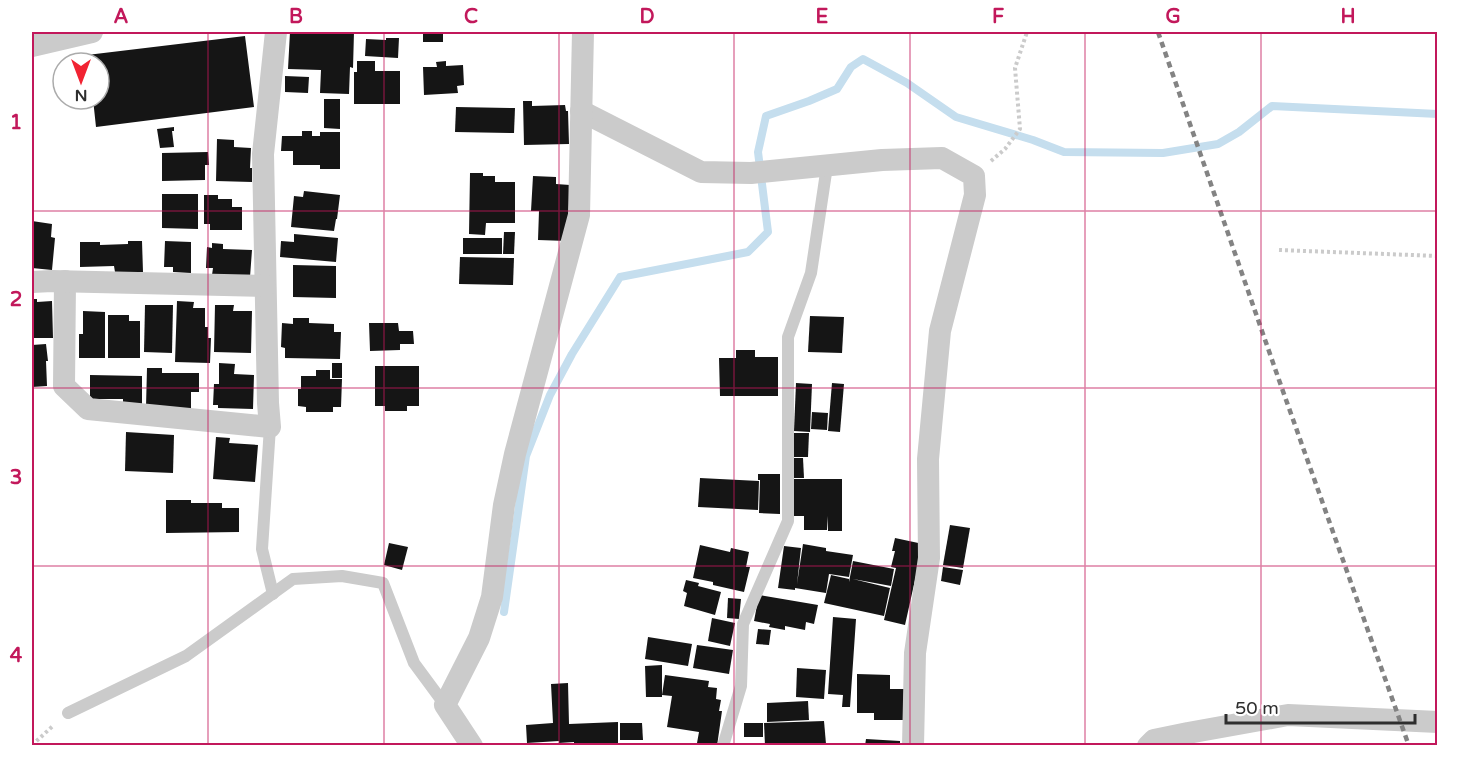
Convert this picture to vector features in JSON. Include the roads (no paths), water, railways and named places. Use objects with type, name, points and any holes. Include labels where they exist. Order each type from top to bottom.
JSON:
[{"type":"street","points":[[32,46],[92,32]]},
{"type":"street","points":[[65,281],[64,386],[88,410],[270,427],[263,154],[276,32]]},
{"type":"street","points":[[472,746],[445,705],[479,638],[492,597],[504,505],[515,454],[579,214],[583,32]]},
{"type":"street","points":[[581,111],[701,172],[751,173],[882,160],[942,158],[974,176],[975,195],[940,332],[928,459],[929,558],[915,652],[913,746]]},
{"type":"street","points":[[32,282],[265,286]]},
{"type":"street","points":[[1148,746],[1154,740],[1288,715],[1437,722]]},
{"type":"lane","points":[[723,746],[741,686],[743,624],[788,521],[788,337],[811,273],[827,166]]},
{"type":"lane","points":[[270,427],[262,549],[273,594]]},
{"type":"lane","points":[[68,713],[186,656],[293,579],[342,576],[383,583],[414,663],[445,705]]},
{"type":"waterway","points":[[504,612],[526,456],[550,395],[572,354],[620,277],[748,252],[768,232],[758,152],[766,116],[837,89],[851,67],[863,59],[907,83],[956,117],[1033,140],[1064,152],[1163,153],[1218,144],[1239,132],[1272,106],[1438,114]]},
{"type":"railway","points":[[1158,32],[1409,746]]}]
